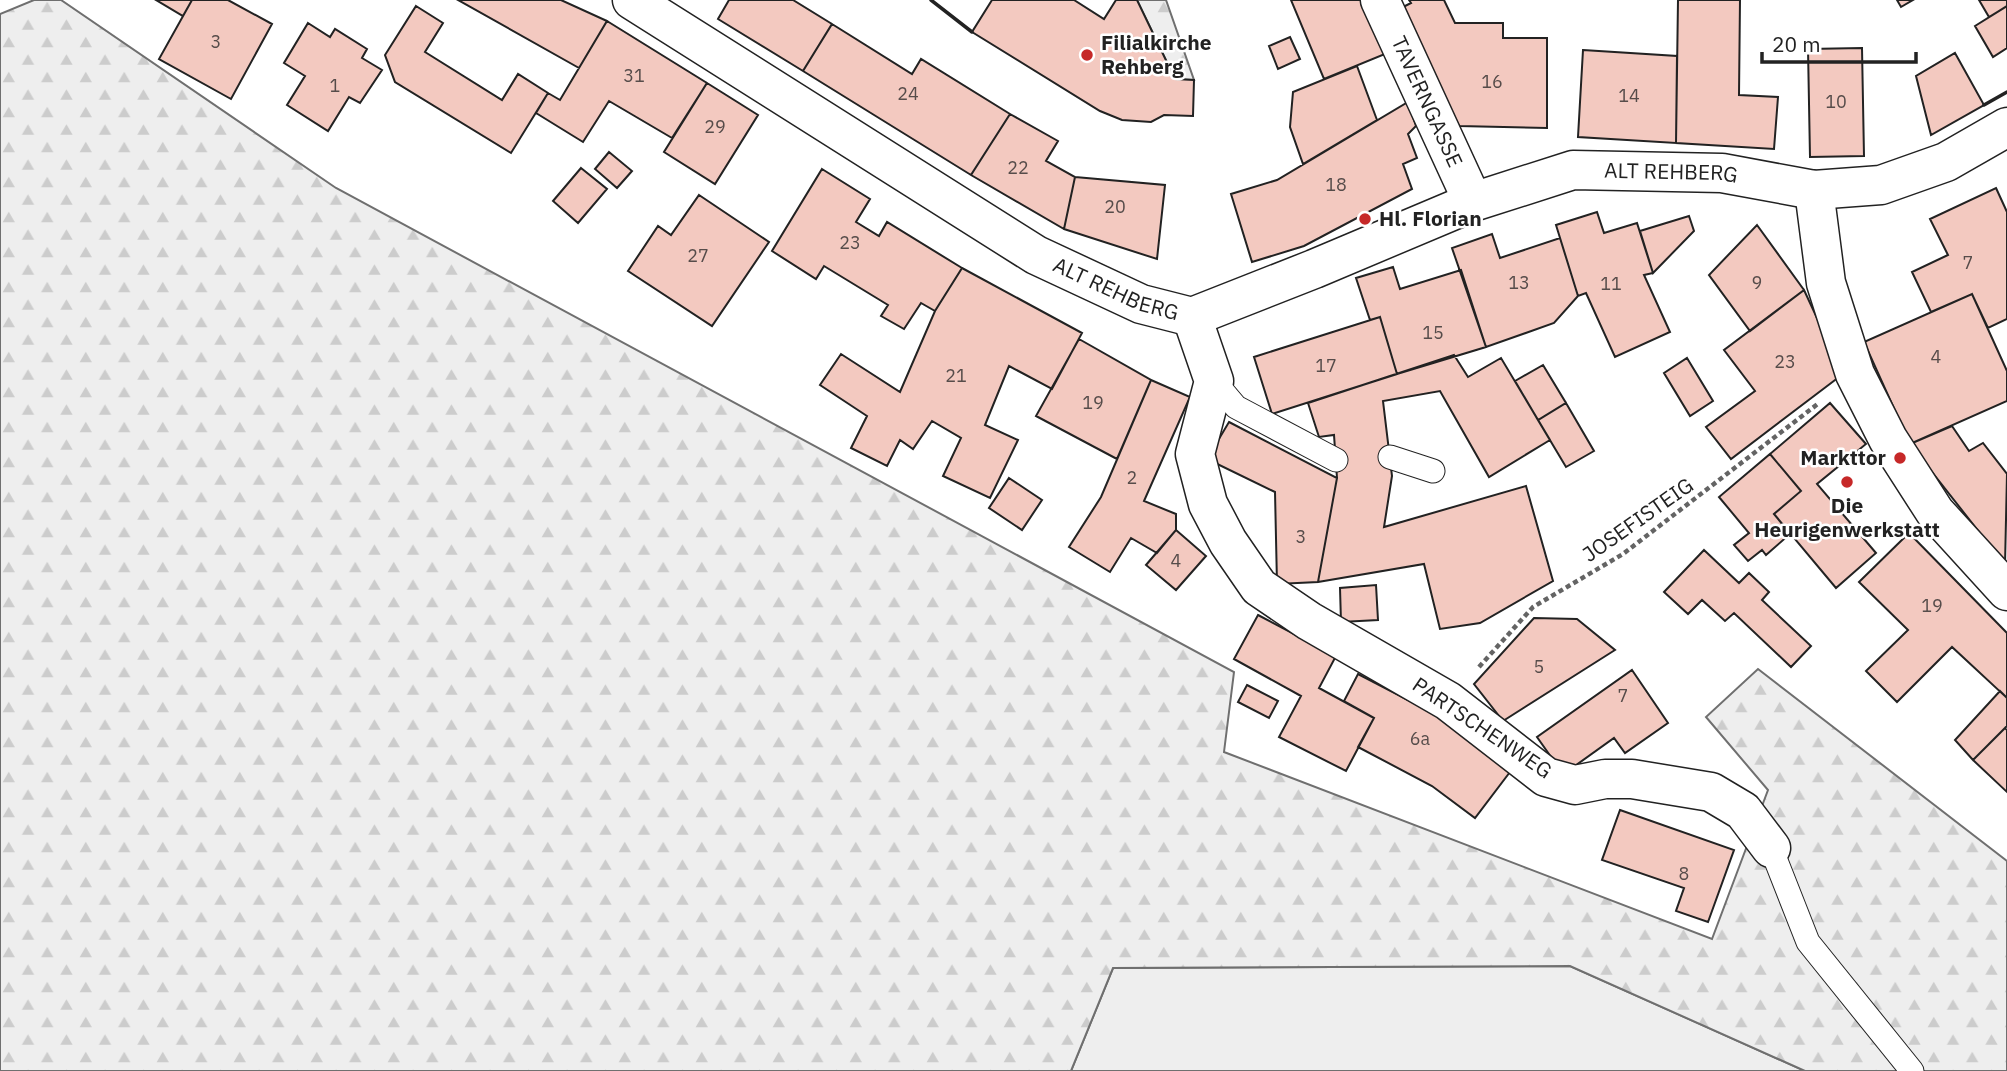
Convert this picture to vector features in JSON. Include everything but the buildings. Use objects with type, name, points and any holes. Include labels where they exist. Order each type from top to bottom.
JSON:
[{"type":"street","name":"ALT REHBERG","points":[[632,0],[1036,256],[1141,304],[1192,317],[1473,202],[1573,170],[1722,173],[1814,190],[1881,185],[1946,162],[2007,127]]},
{"type":"street","name":"TAVERNGASSE","points":[[1380,0],[1473,202]]},
{"type":"street","points":[[1814,190],[1826,283],[1856,374],[1888,439],[1935,512],[2007,591]]},
{"type":"street","points":[[1192,317],[1214,381]]},
{"type":"street","name":"PARTSCHENWEG","points":[[1214,381],[1195,454],[1208,504],[1228,542],[1259,587],[1309,621],[1448,701],[1546,777],[1575,785],[1605,779],[1632,779],[1711,792],[1743,811],[1771,848]]},
{"type":"lane","points":[[1214,381],[1237,407],[1336,460]]},
{"type":"lane","points":[[1391,457],[1433,471]]},
{"type":"lane","name":"PARTSCHENWEG","points":[[1771,848],[1808,942],[1912,1071]]},
{"type":"path","name":"JOSEFISTEIG","points":[[1448,701],[1533,607],[1623,554],[1856,374]]},
{"type":"green space","points":[[34,0],[61,0],[336,188],[1234,672],[1224,752],[1712,939],[1768,790],[1706,717],[1758,669],[2007,861],[2007,1071],[1805,1071],[1570,966],[1113,968],[1071,1071],[0,1071],[0,14]]},
{"type":"green space","points":[[1137,0],[1166,0],[1194,80],[1175,79]]},
{"type":"green space","points":[[1570,966],[1805,1071],[1071,1071],[1113,968]]},
{"type":"wall","points":[[931,0],[972,32]]},
{"type":"wall","points":[[1984,105],[2007,92]]},
{"type":"place","name":"Filialkirche Rehberg","points":[[1087,55]]},
{"type":"place","name":"Hl. Florian","points":[[1365,219]]},
{"type":"place","name":"Markttor","points":[[1900,458]]},
{"type":"place","name":"Die Heurigenwerkstatt","points":[[1847,482]]}]
